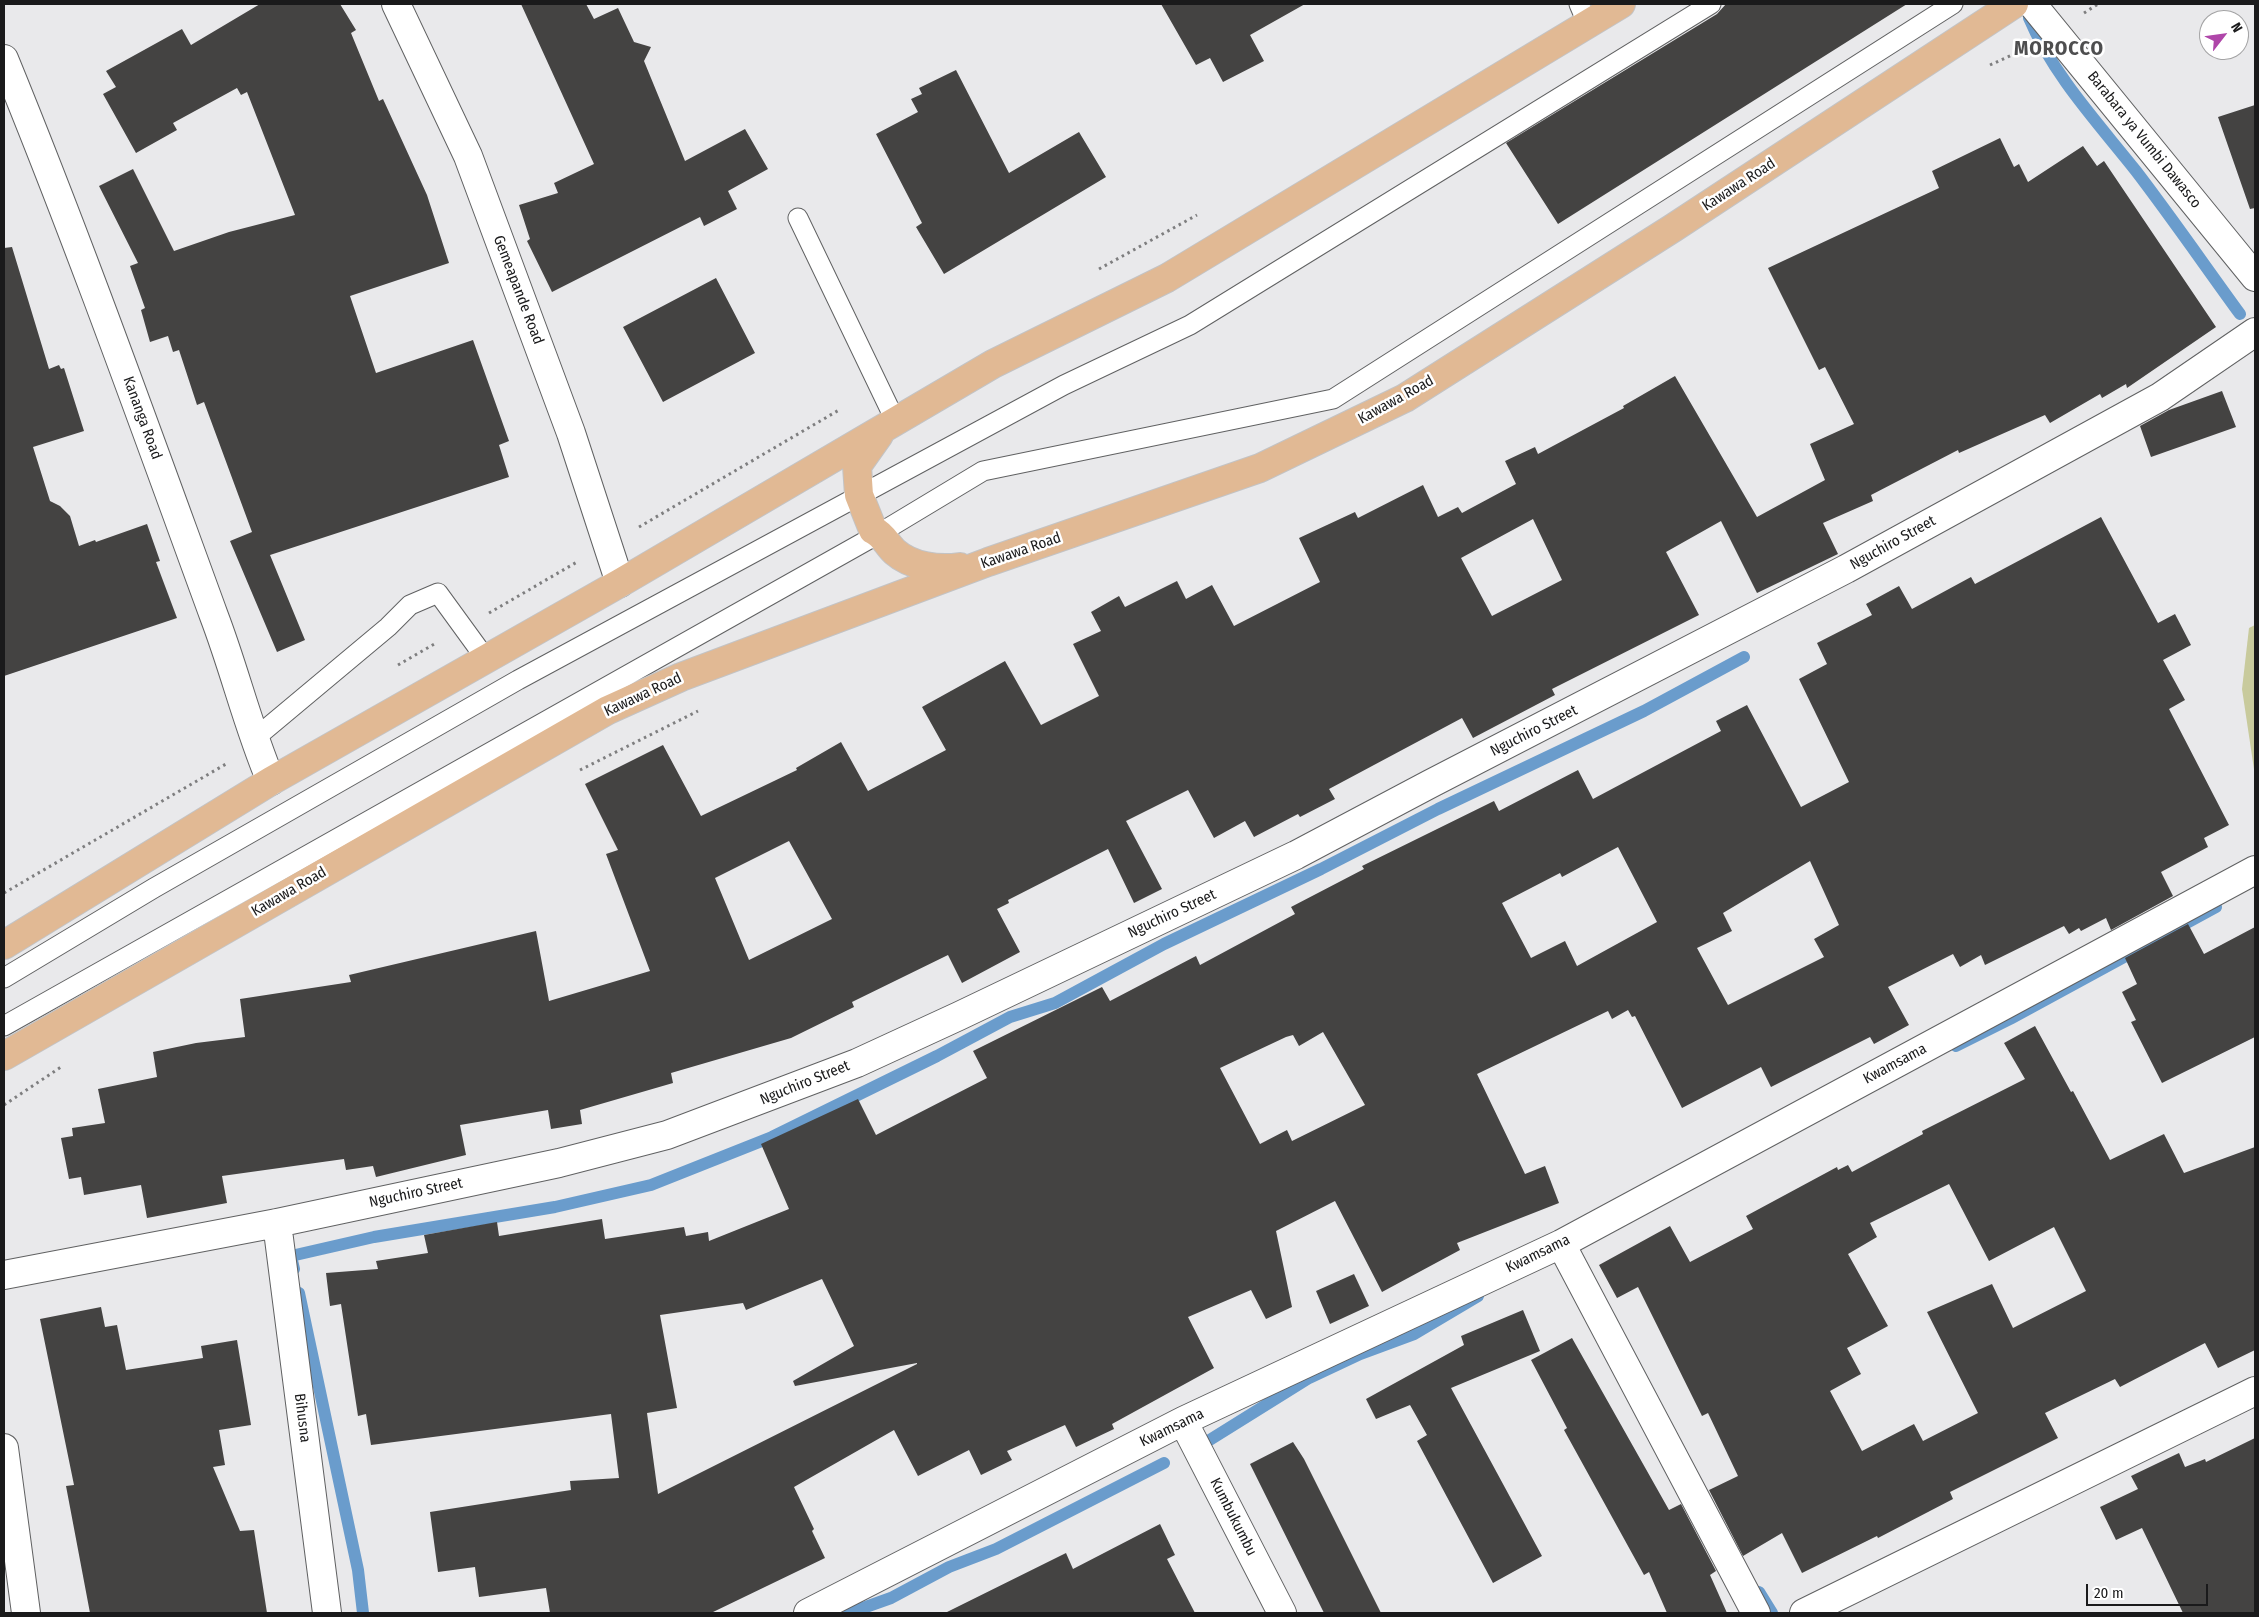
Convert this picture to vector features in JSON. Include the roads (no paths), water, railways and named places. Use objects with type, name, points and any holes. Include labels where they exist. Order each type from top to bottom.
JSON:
[{"type":"main road","points":[[4,945],[271,781],[620,583],[890,423],[993,364],[1167,278],[1583,14],[1621,4]]},
{"type":"main road","name":"Kawawa Road","points":[[4,1056],[608,710],[681,676],[988,562],[1260,468],[1406,398],[1673,228],[2014,4]]},
{"type":"main road","points":[[890,423],[857,466],[860,495],[873,530],[880,533],[896,553],[925,567],[955,568],[988,562]]},
{"type":"street","name":"Gemeapande Road","points":[[396,4],[468,156],[571,433],[620,583]]},
{"type":"street","name":"Barabara ya Vumbi Dawasco","points":[[2032,4],[2255,277]]},
{"type":"street","name":"Kananga Road","points":[[4,58],[139,409],[226,647],[254,739],[271,781]]},
{"type":"street","name":"Nguchiro Street","points":[[4,1275],[277,1223],[559,1163],[667,1134],[857,1063],[1296,855],[1846,569],[2160,396],[2255,332]]},
{"type":"street","name":"Kwamsama","points":[[808,1613],[1183,1421],[1561,1244],[2255,870]]},
{"type":"street","name":"Bihusna","points":[[277,1223],[327,1613]]},
{"type":"street","points":[[1561,1244],[1756,1613]]},
{"type":"street","points":[[1804,1613],[2255,1391]]},
{"type":"street","name":"Kumbukumbu","points":[[1183,1421],[1282,1613]]},
{"type":"street","points":[[4,1448],[26,1613]]},
{"type":"lane","points":[[4,978],[162,883],[518,680],[1064,385],[1190,325],[1711,4]]},
{"type":"lane","name":"Kawawa Road","points":[[4,1026],[880,533],[983,471],[1333,399],[1954,4]]},
{"type":"lane","points":[[798,218],[890,423]]},
{"type":"lane","points":[[254,739],[388,627],[410,605],[438,593],[486,659]]},
{"type":"waterway","points":[[2029,18],[2063,79],[2136,171],[2240,314]]},
{"type":"waterway","points":[[294,1269],[291,1256],[374,1237],[555,1207],[651,1185],[772,1137],[937,1056],[1010,1017],[1055,1003],[1164,944],[1321,869],[1438,809],[1644,711],[1744,657]]},
{"type":"waterway","points":[[1956,1046],[2010,1019],[2216,907]]},
{"type":"waterway","points":[[299,1293],[358,1570],[363,1613]]},
{"type":"waterway","points":[[1208,1441],[1309,1378],[1360,1354],[1414,1334],[1478,1296]]},
{"type":"waterway","points":[[849,1613],[891,1598],[949,1567],[996,1549],[1164,1463]]},
{"type":"waterway","points":[[1759,1592],[1772,1613]]},
{"type":"district","name":"MOROCCO","points":[[2059,49]]}]
